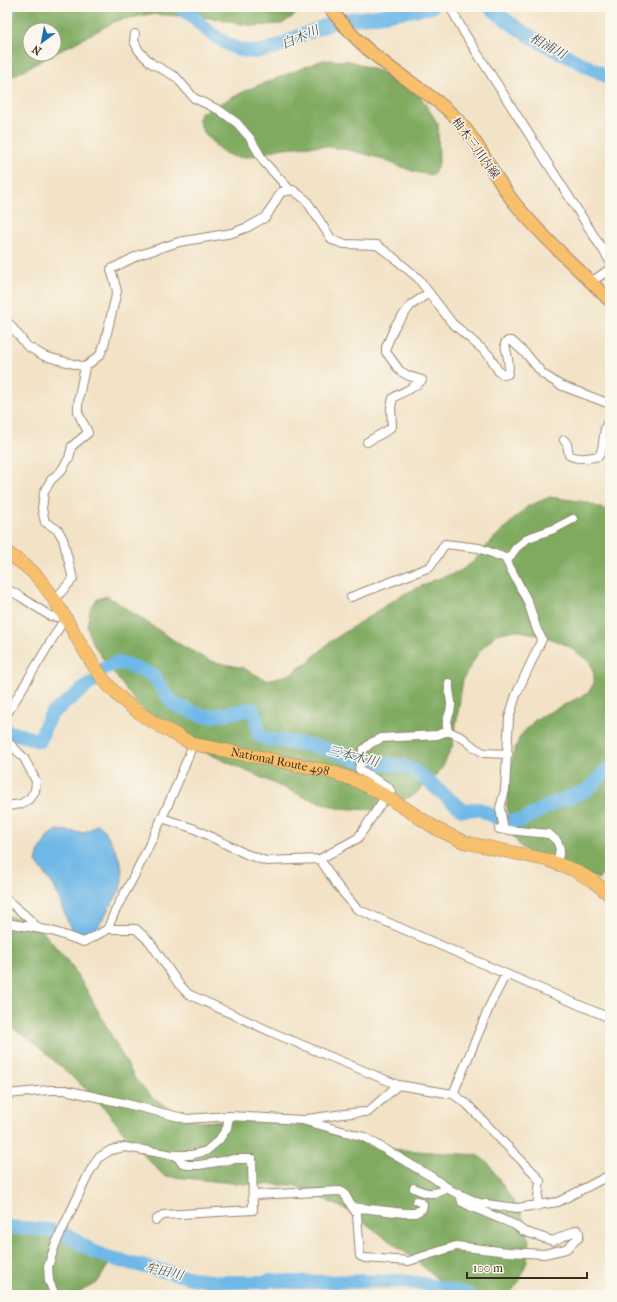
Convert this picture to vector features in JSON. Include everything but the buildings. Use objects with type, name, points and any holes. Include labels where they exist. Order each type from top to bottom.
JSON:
[{"type":"highway","name":"National Route 498","points":[[7,553],[40,578],[105,680],[129,706],[144,717],[193,744],[328,771],[356,780],[437,829],[464,842],[547,860],[574,870],[593,881],[610,895]]},
{"type":"main road","name":"柚木三川内線","points":[[329,7],[361,43],[382,61],[434,99],[457,119],[516,204],[543,235],[610,301]]},
{"type":"street","points":[[450,7],[469,40],[610,261]]},
{"type":"street","points":[[135,34],[134,40],[139,51],[150,63],[176,77],[194,98],[220,110],[237,123],[250,138],[264,162],[290,190],[293,190],[306,200],[332,240],[344,244],[378,245],[418,278],[452,323],[490,355],[500,372],[504,375],[508,374],[510,367],[505,343],[512,341],[527,355],[543,374],[560,385],[610,404]]},
{"type":"street","points":[[54,600],[74,579],[63,539],[58,530],[45,522],[42,509],[43,497],[44,492],[52,480],[61,471],[69,458],[72,446],[88,433],[87,428],[78,412],[84,367],[100,355],[104,345],[117,291],[111,269],[139,255],[179,242],[232,233],[248,227],[266,217],[281,192],[290,190]]},
{"type":"street","points":[[591,282],[610,269]]},
{"type":"street","points":[[366,442],[388,430],[392,426],[391,407],[393,398],[403,391],[410,390],[422,380],[409,376],[400,371],[386,352],[386,347],[395,326],[411,305],[429,293]]},
{"type":"street","points":[[7,321],[27,346],[44,356],[84,367]]},
{"type":"street","points":[[564,440],[568,444],[569,455],[572,458],[592,458],[599,456],[602,451],[607,425],[610,419]]},
{"type":"street","points":[[507,561],[516,548],[528,538],[554,529],[573,519]]},
{"type":"street","points":[[351,597],[430,567],[445,544],[480,548],[505,558],[528,602],[542,639],[516,694],[509,718],[505,790],[500,808],[502,829],[549,834],[557,841],[560,849],[557,864]]},
{"type":"street","points":[[7,589],[50,616],[65,618],[7,714]]},
{"type":"street","points":[[449,683],[448,691],[451,705],[446,724],[448,730],[463,738],[484,753],[508,754]]},
{"type":"street","points":[[162,818],[195,829],[246,854],[266,861],[320,859],[358,838],[388,798],[391,791],[388,787],[359,769],[363,750],[371,742],[382,738],[436,735],[448,730]]},
{"type":"street","points":[[7,741],[24,758],[36,781],[35,791],[30,799],[21,804],[7,806]]},
{"type":"street","points":[[108,929],[112,915],[136,873],[162,818],[193,744]]},
{"type":"street","points":[[320,859],[336,884],[356,909],[610,1018]]},
{"type":"street","points":[[7,900],[38,928]]},
{"type":"street","points":[[7,923],[52,931],[84,942],[108,929],[136,929],[150,942],[178,983],[188,994],[262,1028],[398,1085],[453,1094],[468,1105],[537,1177],[540,1181],[537,1206]]},
{"type":"street","points":[[453,1094],[491,1003],[506,974]]},
{"type":"street","points":[[7,1094],[65,1090],[123,1102],[187,1119],[229,1116],[302,1120],[337,1116],[350,1112],[368,1112],[398,1085]]},
{"type":"street","points":[[56,1295],[49,1281],[48,1267],[52,1252],[88,1172],[98,1158],[111,1150],[125,1147],[176,1155],[191,1155],[206,1151],[219,1140],[227,1128],[229,1116]]},
{"type":"street","points":[[302,1120],[364,1137],[448,1188],[479,1203],[517,1208],[558,1202],[610,1175]]},
{"type":"street","points":[[156,1220],[163,1215],[253,1210],[252,1159],[235,1159],[198,1165],[187,1165],[181,1162],[176,1155]]},
{"type":"street","points":[[414,1188],[429,1194],[438,1193],[448,1188]]},
{"type":"street","points":[[253,1195],[340,1191],[344,1194],[358,1214],[360,1256],[365,1258],[409,1260],[456,1246],[508,1252],[544,1254],[566,1249],[579,1237],[577,1230],[553,1241],[523,1231],[515,1225],[462,1202],[460,1194]]},
{"type":"street","points":[[352,1207],[404,1214],[415,1213],[422,1209],[423,1204],[417,1200]]},
{"type":"green space","points":[[7,7],[302,7],[295,15],[282,24],[253,26],[212,18],[150,14],[116,21],[62,50],[62,22],[22,22],[22,62],[39,62],[7,79]]},
{"type":"green space","points":[[323,60],[350,61],[395,77],[419,94],[438,124],[439,163],[433,175],[412,171],[364,154],[322,146],[284,148],[247,157],[232,156],[225,153],[218,147],[202,129],[199,119],[200,114],[249,89]]},
{"type":"green space","points":[[550,497],[586,502],[610,512],[610,867],[599,879],[537,859],[521,847],[510,832],[507,805],[509,777],[513,754],[520,736],[536,719],[588,693],[594,683],[594,675],[590,662],[568,646],[545,636],[515,630],[496,634],[479,652],[463,679],[453,745],[441,770],[413,796],[373,810],[337,808],[304,797],[176,739],[137,704],[101,656],[90,638],[87,625],[90,610],[97,599],[107,596],[181,645],[210,661],[243,668],[266,680],[289,675],[308,662],[330,642],[400,596],[432,581],[460,571],[472,563],[494,538],[528,506]]},
{"type":"green space","points":[[7,915],[38,926],[71,965],[86,989],[135,1079],[153,1098],[177,1113],[202,1122],[270,1116],[348,1134],[369,1144],[387,1149],[477,1155],[489,1164],[522,1215],[529,1239],[527,1261],[520,1280],[509,1295],[455,1295],[418,1262],[349,1211],[294,1185],[242,1184],[164,1176],[135,1146],[96,1098],[33,1042],[7,1024]]},
{"type":"green space","points":[[7,1224],[40,1230],[63,1231],[93,1248],[103,1256],[109,1264],[97,1283],[77,1293],[65,1295],[43,1295],[7,1292]]},
{"type":"water","points":[[97,824],[105,831],[115,849],[121,865],[122,878],[120,890],[93,935],[87,939],[76,937],[71,930],[54,886],[36,862],[39,851],[49,835],[58,830],[83,833]]},
{"type":"waterway","name":"白木川","points":[[180,7],[196,19],[209,32],[227,44],[240,50],[256,52],[277,47],[297,37],[340,20],[371,17],[432,7]]},
{"type":"waterway","name":"相浦川","points":[[490,7],[533,38],[610,78]]},
{"type":"waterway","name":"三本木川","points":[[105,668],[116,663],[126,664],[153,675],[172,703],[202,716],[212,716],[252,709],[255,715],[259,735],[267,739],[309,745],[336,752],[364,762],[404,766],[416,772],[463,810],[479,809],[506,821],[521,821],[550,805],[587,790],[610,767]]},
{"type":"waterway","name":"三本木川","points":[[7,731],[40,741],[51,714],[91,683]]},
{"type":"waterway","name":"牟田川","points":[[7,1227],[49,1230],[70,1237],[94,1252],[113,1259],[196,1279],[218,1282],[266,1282],[270,1280],[294,1282],[402,1281],[424,1284],[470,1295]]}]
